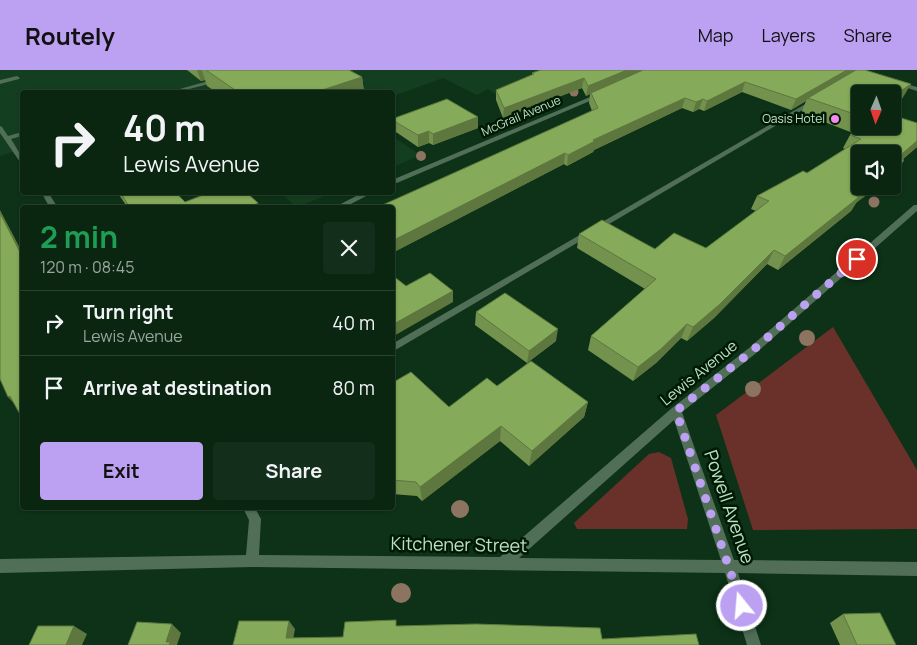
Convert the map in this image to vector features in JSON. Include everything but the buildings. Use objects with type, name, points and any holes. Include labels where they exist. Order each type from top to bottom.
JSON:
[{"type":"street","points":[[0,82],[17,78]]},
{"type":"street","points":[[180,90],[227,78]]},
{"type":"street","points":[[890,81],[917,89]]},
{"type":"street","name":"McGrail Avenue","points":[[395,182],[612,90]]},
{"type":"street","points":[[395,347],[821,97]]},
{"type":"street","points":[[0,128],[20,158]]},
{"type":"street","points":[[7,138],[20,135]]},
{"type":"street","points":[[343,205],[364,195]]},
{"type":"street","name":"Lewis Avenue","points":[[502,564],[676,411],[752,351],[917,207]]},
{"type":"street","name":"Powell Avenue","points":[[676,411],[730,568],[754,645]]},
{"type":"street","points":[[250,510],[255,519],[252,561]]},
{"type":"street","name":"Kitchener Street","points":[[0,566],[252,561],[917,569]]},
{"type":"shaded area","points":[[0,70],[562,70],[496,95],[488,89],[477,95],[443,78],[395,95],[395,90],[20,90],[20,150],[0,156]]},
{"type":"shaded area","points":[[395,138],[421,155],[395,166]]},
{"type":"shaded area","points":[[282,195],[327,195],[302,205],[295,205]]},
{"type":"shaded area","points":[[833,327],[917,470],[917,529],[753,530],[716,415]]},
{"type":"shaded area","points":[[659,452],[671,458],[688,519],[687,529],[577,529],[574,523],[649,454]]},
{"type":"place","name":"Oasis Hotel","points":[[835,119]]},
{"type":"route","points":[[742,606],[676,411],[752,351],[857,259]]}]
